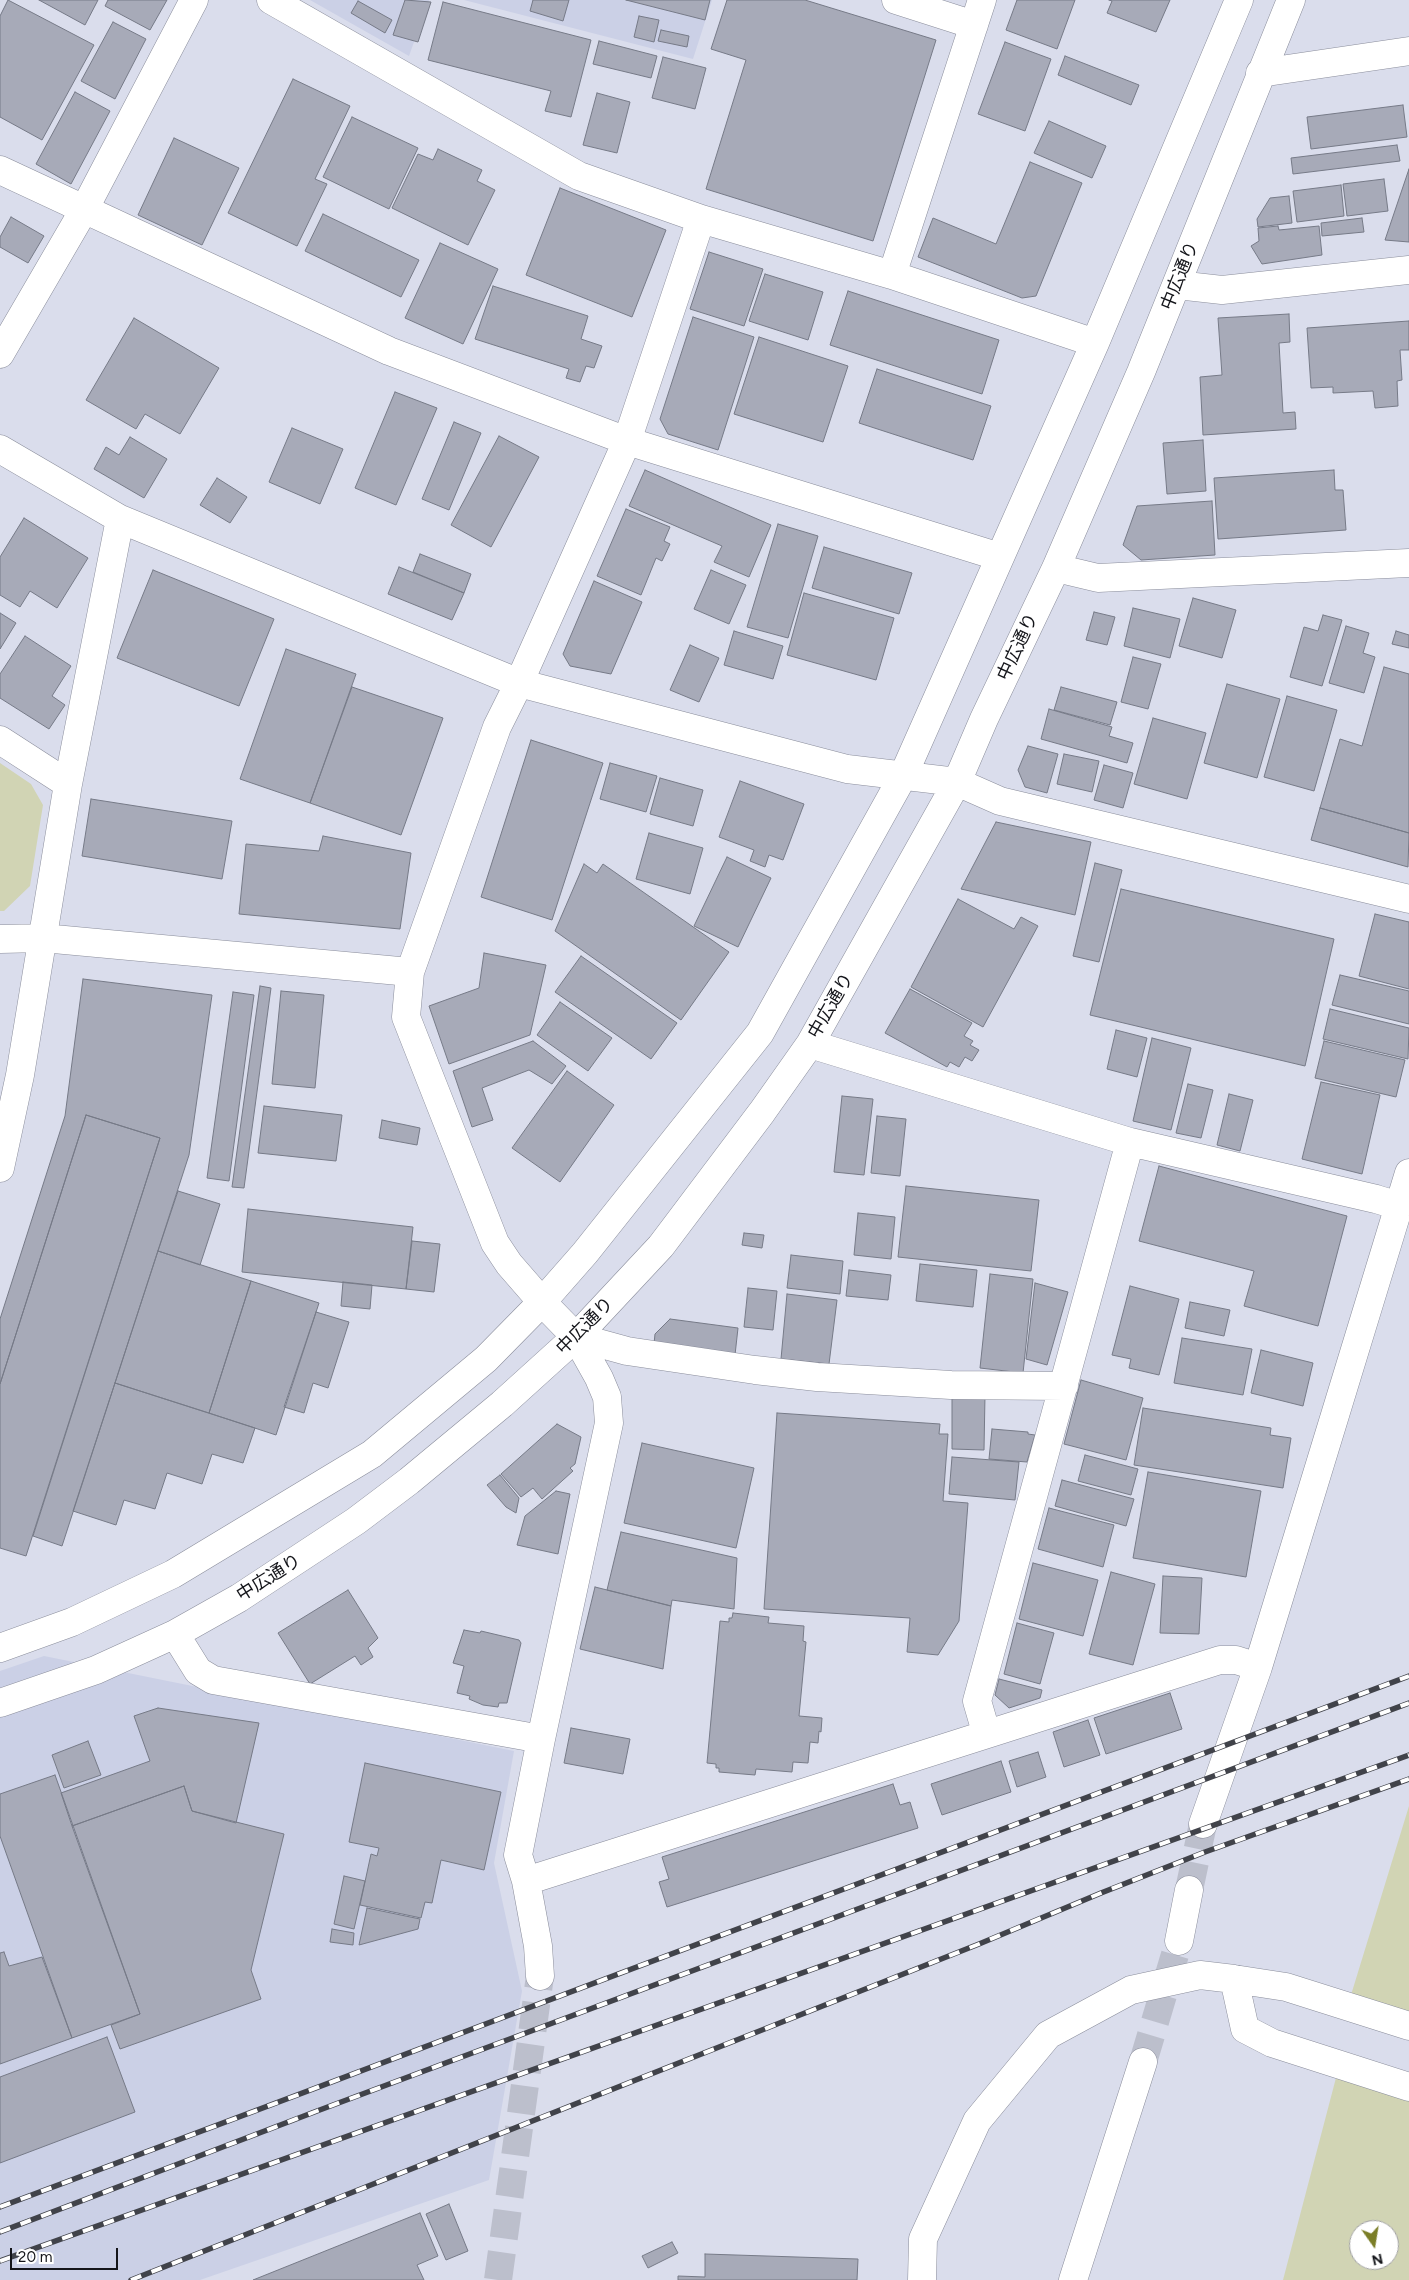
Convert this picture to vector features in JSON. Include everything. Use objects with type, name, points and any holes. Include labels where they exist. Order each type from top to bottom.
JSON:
[{"type":"street","points":[[0,354],[84,208],[194,0]]},
{"type":"street","points":[[271,0],[579,176],[701,219],[892,275],[1095,343]]},
{"type":"street","points":[[892,275],[978,13],[896,0]]},
{"type":"street","points":[[0,1648],[72,1622],[173,1574],[372,1454],[486,1359],[542,1302],[585,1253],[760,1033],[903,776],[1095,343],[1239,0]]},
{"type":"street","name":"中広通り","points":[[0,1703],[96,1670],[174,1634],[239,1598],[356,1521],[409,1481],[495,1410],[576,1336],[661,1246],[762,1112],[810,1044],[957,782],[984,720],[1056,568],[1177,285],[1260,73],[1291,0]]},
{"type":"street","points":[[1260,73],[1409,51]]},
{"type":"street","points":[[0,170],[389,351],[627,441],[1000,557]]},
{"type":"street","points":[[540,1976],[538,1946],[526,1881],[518,1855],[609,1423],[607,1397],[576,1336],[542,1302],[509,1264],[495,1243],[406,1017],[410,972],[497,727],[520,684],[627,441],[701,219]]},
{"type":"street","points":[[1177,285],[1222,290],[1409,270]]},
{"type":"street","points":[[0,449],[120,519],[520,684],[847,769],[957,782],[1000,801],[1409,899]]},
{"type":"street","points":[[0,1168],[20,1075],[68,784],[120,519]]},
{"type":"street","points":[[1056,568],[1098,578],[1409,564]]},
{"type":"street","points":[[0,740],[68,784]]},
{"type":"street","points":[[0,939],[43,938],[410,972]]},
{"type":"street","points":[[810,1044],[1130,1142],[1399,1206]]},
{"type":"street","points":[[986,1732],[977,1701],[1130,1142]]},
{"type":"street","points":[[1203,1824],[1258,1667],[1409,1173]]},
{"type":"street","points":[[576,1336],[627,1351],[816,1377],[951,1385],[1064,1386]]},
{"type":"street","points":[[174,1634],[198,1672],[213,1680],[541,1740]]},
{"type":"street","points":[[526,1881],[986,1732],[1220,1660],[1236,1660],[1258,1667]]},
{"type":"street","points":[[1179,1941],[1189,1890]]},
{"type":"street","points":[[922,2280],[924,2239],[977,2121],[1048,2036],[1131,1990],[1200,1975],[1234,1978],[1286,1987],[1409,2026]]},
{"type":"street","points":[[1234,1978],[1245,2029],[1272,2044],[1409,2087]]},
{"type":"street","points":[[1073,2280],[1142,2062]]},
{"type":"shaded area","points":[[310,0],[429,0],[409,56]]},
{"type":"shaded area","points":[[464,0],[712,0],[693,59]]},
{"type":"shaded area","points":[[44,1656],[514,1751],[494,1863],[522,1991],[489,2180],[200,2280],[0,2280],[0,1671]]},
{"type":"green space","points":[[0,763],[31,784],[43,805],[30,886],[4,911],[0,911]]},
{"type":"green space","points":[[1409,1806],[1409,2025],[1347,2008]]},
{"type":"green space","points":[[1337,2074],[1409,2097],[1409,2280],[1283,2280]]},
{"type":"building","points":[[8,0],[94,45],[42,140],[0,117],[0,16]]},
{"type":"building","points":[[39,0],[98,0],[85,25]]},
{"type":"building","points":[[108,0],[167,0],[150,30],[105,6]]},
{"type":"building","points":[[405,0],[431,2],[418,42],[393,35]]},
{"type":"building","points":[[533,0],[569,0],[563,21],[530,11]]},
{"type":"building","points":[[626,0],[710,0],[705,20]]},
{"type":"building","points":[[727,0],[805,0],[936,40],[873,241],[706,189],[746,60],[711,49]]},
{"type":"building","points":[[1017,0],[1075,0],[1057,49],[1006,30]]},
{"type":"building","points":[[1109,0],[1170,0],[1156,32],[1107,13],[1112,1]]},
{"type":"building","points":[[358,1],[392,20],[385,33],[351,13]]},
{"type":"building","points":[[443,2],[591,40],[571,117],[545,111],[551,91],[428,60]]},
{"type":"building","points":[[639,16],[659,20],[654,42],[634,37]]},
{"type":"building","points":[[113,22],[146,39],[115,99],[81,81]]},
{"type":"building","points":[[661,30],[689,36],[687,47],[658,41]]},
{"type":"building","points":[[599,41],[657,56],[651,78],[593,64]]},
{"type":"building","points":[[1005,42],[1051,59],[1025,131],[978,114]]},
{"type":"building","points":[[1065,56],[1139,85],[1131,105],[1058,75]]},
{"type":"building","points":[[663,57],[706,68],[695,109],[652,98]]},
{"type":"building","points":[[293,79],[350,106],[315,179],[327,184],[297,246],[228,213]]},
{"type":"building","points":[[75,92],[110,111],[71,184],[36,164]]},
{"type":"building","points":[[597,93],[630,102],[617,153],[583,145]]},
{"type":"building","points":[[1403,105],[1407,137],[1311,149],[1307,117]]},
{"type":"building","points":[[352,117],[418,148],[389,209],[323,177]]},
{"type":"building","points":[[1049,121],[1106,146],[1092,178],[1034,153]]},
{"type":"building","points":[[174,138],[239,168],[202,245],[138,215]]},
{"type":"building","points":[[1397,145],[1400,161],[1293,174],[1291,158]]},
{"type":"building","points":[[438,149],[482,170],[477,181],[495,190],[468,245],[392,208],[418,154],[433,160]]},
{"type":"building","points":[[1030,162],[1082,183],[1036,296],[1022,298],[918,257],[933,218],[996,244]]},
{"type":"building","points":[[1409,169],[1409,242],[1385,240]]},
{"type":"building","points":[[1384,179],[1388,211],[1347,216],[1343,184]]},
{"type":"building","points":[[1341,185],[1344,216],[1297,222],[1293,191]]},
{"type":"building","points":[[560,188],[666,230],[632,317],[526,275]]},
{"type":"building","points":[[1289,196],[1292,223],[1258,227],[1257,219],[1270,198]]},
{"type":"building","points":[[323,214],[419,260],[401,297],[305,251]]},
{"type":"building","points":[[11,217],[44,236],[28,263],[0,247],[0,237]]},
{"type":"building","points":[[1362,218],[1364,232],[1322,236],[1321,223]]},
{"type":"building","points":[[1278,226],[1279,230],[1319,226],[1322,255],[1262,264],[1251,246],[1259,241],[1258,228]]},
{"type":"building","points":[[440,243],[498,269],[463,344],[405,318]]},
{"type":"building","points":[[709,252],[763,269],[744,326],[690,309]]},
{"type":"building","points":[[765,274],[823,292],[808,340],[749,321]]},
{"type":"building","points":[[493,286],[588,316],[581,339],[602,346],[594,368],[586,366],[580,382],[566,378],[569,369],[475,339]]},
{"type":"building","points":[[848,291],[999,340],[982,394],[830,345]]},
{"type":"building","points":[[1289,314],[1290,342],[1279,343],[1283,413],[1295,412],[1296,429],[1203,435],[1200,377],[1222,375],[1218,318]]},
{"type":"building","points":[[693,317],[754,337],[718,450],[668,434],[660,419]]},
{"type":"building","points":[[134,318],[219,368],[180,434],[145,414],[136,429],[86,400]]},
{"type":"building","points":[[1409,321],[1409,350],[1400,350],[1402,380],[1397,381],[1398,406],[1375,408],[1373,391],[1333,393],[1333,387],[1311,388],[1307,328]]},
{"type":"building","points":[[759,337],[848,366],[823,442],[734,414]]},
{"type":"building","points":[[877,369],[991,406],[973,460],[859,423]]},
{"type":"building","points":[[395,392],[437,408],[396,505],[355,488]]},
{"type":"building","points":[[454,422],[481,433],[449,510],[422,499]]},
{"type":"building","points":[[292,428],[343,449],[320,504],[269,482]]},
{"type":"building","points":[[499,436],[539,457],[491,547],[451,525]]},
{"type":"building","points":[[130,437],[167,459],[144,498],[94,469],[106,447],[119,455]]},
{"type":"building","points":[[1203,440],[1206,491],[1167,494],[1163,443]]},
{"type":"building","points":[[645,470],[771,525],[749,577],[714,562],[722,546],[629,506]]},
{"type":"building","points":[[1334,470],[1335,490],[1343,490],[1346,530],[1218,539],[1214,478]]},
{"type":"building","points":[[217,478],[247,497],[230,523],[200,505]]},
{"type":"building","points":[[1212,501],[1215,555],[1141,560],[1123,545],[1137,506]]},
{"type":"building","points":[[626,509],[670,527],[664,541],[670,544],[662,561],[656,558],[641,595],[597,576]]},
{"type":"building","points":[[24,518],[88,558],[57,608],[30,591],[20,607],[0,595],[0,557]]},
{"type":"building","points":[[778,524],[818,536],[788,638],[747,627]]},
{"type":"building","points":[[824,547],[912,573],[899,614],[812,588]]},
{"type":"building","points":[[420,554],[471,574],[464,593],[413,572]]},
{"type":"building","points":[[399,567],[464,593],[452,620],[388,594]]},
{"type":"building","points":[[153,570],[274,619],[239,706],[117,658]]},
{"type":"building","points":[[711,570],[746,585],[729,624],[694,609]]},
{"type":"building","points":[[594,581],[642,602],[611,674],[570,666],[563,654]]},
{"type":"building","points":[[804,593],[894,618],[876,680],[787,655]]},
{"type":"building","points":[[1193,598],[1236,610],[1222,658],[1179,646]]},
{"type":"building","points":[[1133,608],[1180,619],[1170,658],[1124,646]]},
{"type":"building","points":[[1094,612],[1115,617],[1107,645],[1086,640]]},
{"type":"building","points":[[0,613],[16,623],[0,649]]},
{"type":"building","points":[[1323,615],[1342,620],[1322,686],[1290,677],[1304,627],[1318,631]]},
{"type":"building","points":[[1346,626],[1369,633],[1363,653],[1375,657],[1364,693],[1329,683]]},
{"type":"building","points":[[734,631],[783,646],[773,679],[724,665]]},
{"type":"building","points":[[1396,631],[1409,635],[1409,648],[1392,644]]},
{"type":"building","points":[[25,636],[71,666],[52,696],[65,705],[49,729],[0,698],[0,674]]},
{"type":"building","points":[[690,645],[719,658],[699,702],[670,690]]},
{"type":"building","points":[[286,649],[356,674],[310,803],[240,779]]},
{"type":"building","points":[[1133,657],[1161,664],[1148,709],[1121,702]]},
{"type":"building","points":[[1384,667],[1409,674],[1409,833],[1320,808],[1340,739],[1362,746]]},
{"type":"building","points":[[1227,684],[1280,699],[1257,778],[1204,763]]},
{"type":"building","points":[[352,687],[443,718],[401,835],[310,803]]},
{"type":"building","points":[[1061,687],[1117,702],[1110,725],[1054,710]]},
{"type":"building","points":[[1287,696],[1337,710],[1314,791],[1264,777]]},
{"type":"building","points":[[1049,709],[1112,727],[1109,736],[1133,743],[1127,763],[1041,739]]},
{"type":"building","points":[[1153,718],[1206,733],[1187,799],[1134,784]]},
{"type":"building","points":[[531,740],[603,763],[552,920],[481,897]]},
{"type":"building","points":[[1028,746],[1058,754],[1047,793],[1025,787],[1018,770]]},
{"type":"building","points":[[1064,754],[1099,761],[1092,792],[1057,784]]},
{"type":"building","points":[[610,763],[657,776],[646,812],[600,799]]},
{"type":"building","points":[[1104,765],[1133,773],[1123,808],[1094,800]]},
{"type":"building","points":[[660,778],[703,790],[693,826],[650,814]]},
{"type":"building","points":[[740,781],[804,804],[783,860],[769,855],[765,867],[750,861],[754,850],[719,837]]},
{"type":"building","points":[[91,799],[232,821],[222,879],[82,856]]},
{"type":"building","points":[[1320,808],[1409,833],[1408,867],[1311,840]]},
{"type":"building","points":[[996,822],[1091,842],[1075,915],[961,889]]},
{"type":"building","points":[[649,833],[703,848],[690,894],[636,879]]},
{"type":"building","points":[[323,836],[411,853],[400,929],[239,914],[246,844],[319,851]]},
{"type":"building","points":[[727,857],[771,878],[738,947],[694,926]]},
{"type":"building","points":[[1095,863],[1122,870],[1099,962],[1073,956]]},
{"type":"building","points":[[584,864],[597,873],[603,864],[729,952],[681,1020],[555,931]]},
{"type":"building","points":[[1121,889],[1334,939],[1305,1066],[1090,1015]]},
{"type":"building","points":[[958,899],[1014,929],[1021,917],[1038,926],[983,1027],[911,987]]},
{"type":"building","points":[[1375,914],[1409,922],[1409,989],[1359,976]]},
{"type":"building","points":[[484,953],[546,965],[530,1035],[449,1064],[429,1006],[479,988]]},
{"type":"building","points":[[581,956],[677,1023],[651,1059],[555,992]]},
{"type":"building","points":[[1340,975],[1409,991],[1409,1024],[1332,1005]]},
{"type":"building","points":[[83,979],[212,995],[189,1155],[62,1546],[33,1536],[160,1138],[86,1115],[0,1384],[0,1319],[65,1116]]},
{"type":"building","points":[[260,986],[271,988],[244,1188],[232,1187]]},
{"type":"building","points":[[910,989],[972,1023],[964,1036],[973,1041],[970,1045],[979,1050],[972,1061],[965,1057],[959,1067],[950,1062],[947,1067],[885,1033]]},
{"type":"building","points":[[281,991],[324,995],[315,1088],[272,1084]]},
{"type":"building","points":[[233,992],[254,995],[229,1181],[207,1178]]},
{"type":"building","points":[[560,1002],[612,1038],[588,1071],[537,1035]]},
{"type":"building","points":[[1330,1009],[1409,1028],[1408,1059],[1323,1039]]},
{"type":"building","points":[[1116,1030],[1147,1038],[1137,1077],[1107,1069]]},
{"type":"building","points":[[1152,1038],[1191,1048],[1171,1130],[1133,1121]]},
{"type":"building","points":[[533,1041],[566,1066],[552,1084],[529,1070],[482,1088],[493,1120],[472,1127],[453,1071]]},
{"type":"building","points":[[1324,1041],[1405,1060],[1396,1097],[1315,1078]]},
{"type":"building","points":[[567,1071],[614,1105],[560,1182],[512,1148]]},
{"type":"building","points":[[1321,1082],[1380,1095],[1362,1174],[1302,1159]]},
{"type":"building","points":[[1188,1084],[1213,1090],[1201,1138],[1176,1133]]},
{"type":"building","points":[[1229,1094],[1253,1100],[1240,1151],[1217,1145]]},
{"type":"building","points":[[842,1096],[873,1099],[864,1175],[834,1172]]},
{"type":"building","points":[[264,1106],[342,1115],[336,1161],[258,1153]]},
{"type":"building","points":[[86,1115],[160,1138],[26,1556],[0,1548],[0,1384]]},
{"type":"building","points":[[877,1116],[906,1119],[900,1176],[871,1173]]},
{"type":"building","points":[[382,1120],[420,1128],[417,1145],[379,1138]]},
{"type":"building","points":[[1159,1166],[1347,1216],[1318,1326],[1244,1306],[1254,1271],[1139,1241]]},
{"type":"building","points":[[906,1186],[1039,1200],[1031,1271],[898,1257]]},
{"type":"building","points":[[178,1191],[220,1204],[200,1265],[158,1251]]},
{"type":"building","points":[[248,1209],[413,1227],[406,1289],[242,1272]]},
{"type":"building","points":[[858,1213],[895,1217],[891,1259],[854,1255]]},
{"type":"building","points":[[744,1233],[764,1235],[762,1248],[742,1245]]},
{"type":"building","points":[[412,1241],[440,1244],[434,1292],[406,1289]]},
{"type":"building","points":[[158,1251],[251,1281],[209,1413],[115,1383]]},
{"type":"building","points":[[791,1255],[843,1261],[840,1294],[787,1288]]},
{"type":"building","points":[[920,1264],[977,1270],[973,1307],[916,1301]]},
{"type":"building","points":[[849,1270],[891,1275],[888,1300],[846,1296]]},
{"type":"building","points":[[990,1274],[1033,1279],[1023,1373],[980,1368]]},
{"type":"building","points":[[251,1281],[319,1303],[276,1435],[209,1413]]},
{"type":"building","points":[[343,1282],[372,1285],[370,1309],[341,1306]]},
{"type":"building","points":[[1035,1283],[1068,1292],[1047,1365],[1026,1359]]},
{"type":"building","points":[[1130,1286],[1179,1299],[1159,1375],[1129,1368],[1131,1359],[1112,1355]]},
{"type":"building","points":[[748,1288],[777,1291],[773,1330],[744,1327]]},
{"type":"building","points":[[787,1294],[837,1300],[829,1364],[781,1359]]},
{"type":"building","points":[[1190,1302],[1230,1310],[1224,1336],[1185,1328]]},
{"type":"building","points":[[316,1312],[349,1322],[328,1388],[313,1383],[304,1413],[284,1407]]},
{"type":"building","points":[[670,1319],[738,1328],[735,1355],[654,1344],[655,1334]]},
{"type":"building","points":[[1182,1338],[1252,1349],[1243,1395],[1174,1383]]},
{"type":"building","points":[[1261,1350],[1313,1363],[1303,1406],[1251,1393]]},
{"type":"building","points":[[1081,1380],[1143,1398],[1126,1460],[1064,1444]]},
{"type":"building","points":[[115,1383],[255,1428],[243,1463],[212,1454],[202,1484],[167,1473],[155,1509],[124,1500],[116,1525],[73,1511]]},
{"type":"building","points":[[952,1395],[985,1395],[984,1450],[952,1449]]},
{"type":"building","points":[[1143,1408],[1271,1428],[1270,1435],[1291,1438],[1283,1488],[1134,1465]]},
{"type":"building","points":[[777,1413],[940,1424],[939,1434],[948,1434],[943,1501],[968,1503],[959,1621],[938,1655],[907,1652],[910,1618],[764,1609]]},
{"type":"building","points":[[557,1424],[581,1437],[575,1464],[570,1468],[573,1471],[542,1499],[533,1488],[521,1497],[501,1474]]},
{"type":"building","points":[[992,1429],[1028,1432],[1028,1434],[1035,1435],[1027,1462],[989,1459]]},
{"type":"building","points":[[642,1443],[754,1468],[736,1548],[624,1523]]},
{"type":"building","points":[[1085,1455],[1138,1469],[1131,1495],[1078,1481]]},
{"type":"building","points":[[952,1457],[1019,1462],[1015,1500],[949,1494]]},
{"type":"building","points":[[1148,1472],[1261,1491],[1246,1577],[1133,1558]]},
{"type":"building","points":[[500,1475],[519,1498],[516,1513],[506,1507],[487,1485]]},
{"type":"building","points":[[1062,1480],[1134,1499],[1126,1526],[1055,1506]]},
{"type":"building","points":[[556,1491],[570,1494],[558,1554],[517,1545],[525,1516]]},
{"type":"building","points":[[1049,1508],[1114,1525],[1103,1567],[1038,1549]]},
{"type":"building","points":[[621,1532],[737,1558],[734,1609],[672,1600],[671,1606],[607,1590]]},
{"type":"building","points":[[1033,1563],[1098,1580],[1083,1636],[1019,1619]]},
{"type":"building","points":[[1111,1572],[1155,1584],[1133,1665],[1089,1654]]},
{"type":"building","points":[[1163,1576],[1202,1578],[1199,1634],[1160,1633]]},
{"type":"building","points":[[595,1587],[671,1606],[663,1669],[580,1649]]},
{"type":"building","points":[[348,1590],[378,1638],[368,1648],[373,1657],[361,1665],[355,1656],[310,1684],[278,1633]]},
{"type":"building","points":[[733,1613],[769,1617],[768,1623],[804,1626],[803,1641],[806,1642],[799,1716],[822,1718],[821,1732],[819,1731],[818,1743],[810,1742],[808,1763],[793,1762],[792,1772],[756,1769],[755,1775],[719,1772],[716,1764],[707,1763],[720,1621],[729,1622],[729,1618],[732,1618]]},
{"type":"building","points":[[1017,1623],[1054,1633],[1040,1684],[1004,1674]]},
{"type":"building","points":[[464,1630],[480,1633],[481,1631],[519,1640],[521,1643],[507,1703],[499,1703],[498,1707],[483,1705],[469,1699],[470,1696],[457,1693],[464,1666],[453,1663]]},
{"type":"building","points":[[999,1679],[1042,1690],[1040,1698],[1009,1708],[995,1695]]},
{"type":"building","points":[[1170,1693],[1182,1729],[1106,1754],[1094,1718]]},
{"type":"building","points":[[158,1708],[259,1723],[236,1823],[192,1811],[184,1786],[72,1826],[61,1793],[150,1761],[134,1716]]},
{"type":"building","points":[[1088,1720],[1100,1755],[1064,1767],[1053,1732]]},
{"type":"building","points":[[571,1728],[630,1739],[623,1774],[564,1763]]},
{"type":"building","points":[[88,1741],[101,1775],[64,1788],[52,1755]]},
{"type":"building","points":[[1038,1752],[1046,1777],[1017,1787],[1009,1761]]},
{"type":"building","points":[[1001,1761],[1011,1792],[942,1815],[931,1784]]},
{"type":"building","points":[[365,1763],[501,1792],[484,1870],[441,1860],[432,1903],[425,1902],[421,1918],[360,1905],[371,1854],[377,1856],[379,1848],[349,1842]]},
{"type":"building","points":[[55,1775],[140,2014],[72,2038],[0,1836],[0,1794]]},
{"type":"building","points":[[893,1784],[900,1805],[910,1802],[918,1828],[667,1907],[659,1882],[669,1879],[662,1857]]},
{"type":"building","points":[[184,1786],[192,1811],[284,1834],[251,1970],[261,1999],[120,2049],[111,2025],[140,2014],[72,1826]]},
{"type":"building","points":[[344,1876],[365,1881],[354,1929],[334,1924]]},
{"type":"building","points":[[367,1908],[420,1919],[418,1929],[359,1945]]},
{"type":"building","points":[[332,1929],[354,1933],[353,1945],[330,1942]]},
{"type":"building","points":[[4,1952],[9,1966],[42,1957],[72,2038],[0,2064],[0,1953]]},
{"type":"building","points":[[107,2037],[135,2112],[0,2163],[0,2077]]},
{"type":"building","points":[[449,2204],[468,2251],[446,2260],[426,2214]]},
{"type":"building","points":[[420,2213],[438,2256],[417,2265],[424,2280],[253,2280]]},
{"type":"building","points":[[672,2242],[678,2253],[648,2268],[642,2256]]},
{"type":"building","points":[[705,2254],[858,2259],[857,2280],[678,2280],[678,2276],[705,2277]]},
{"type":"tunnel","points":[[1189,1890],[1203,1824]]},
{"type":"tunnel","points":[[1143,2062],[1179,1941]]},
{"type":"tunnel","points":[[498,2280],[540,1976]]},
{"type":"railway","points":[[0,2207],[1409,1676]]},
{"type":"railway","points":[[0,2232],[317,2111],[1409,1703]]},
{"type":"railway","points":[[0,2261],[1409,1755]]},
{"type":"railway","points":[[131,2280],[979,1944],[1205,1852],[1409,1779]]}]
